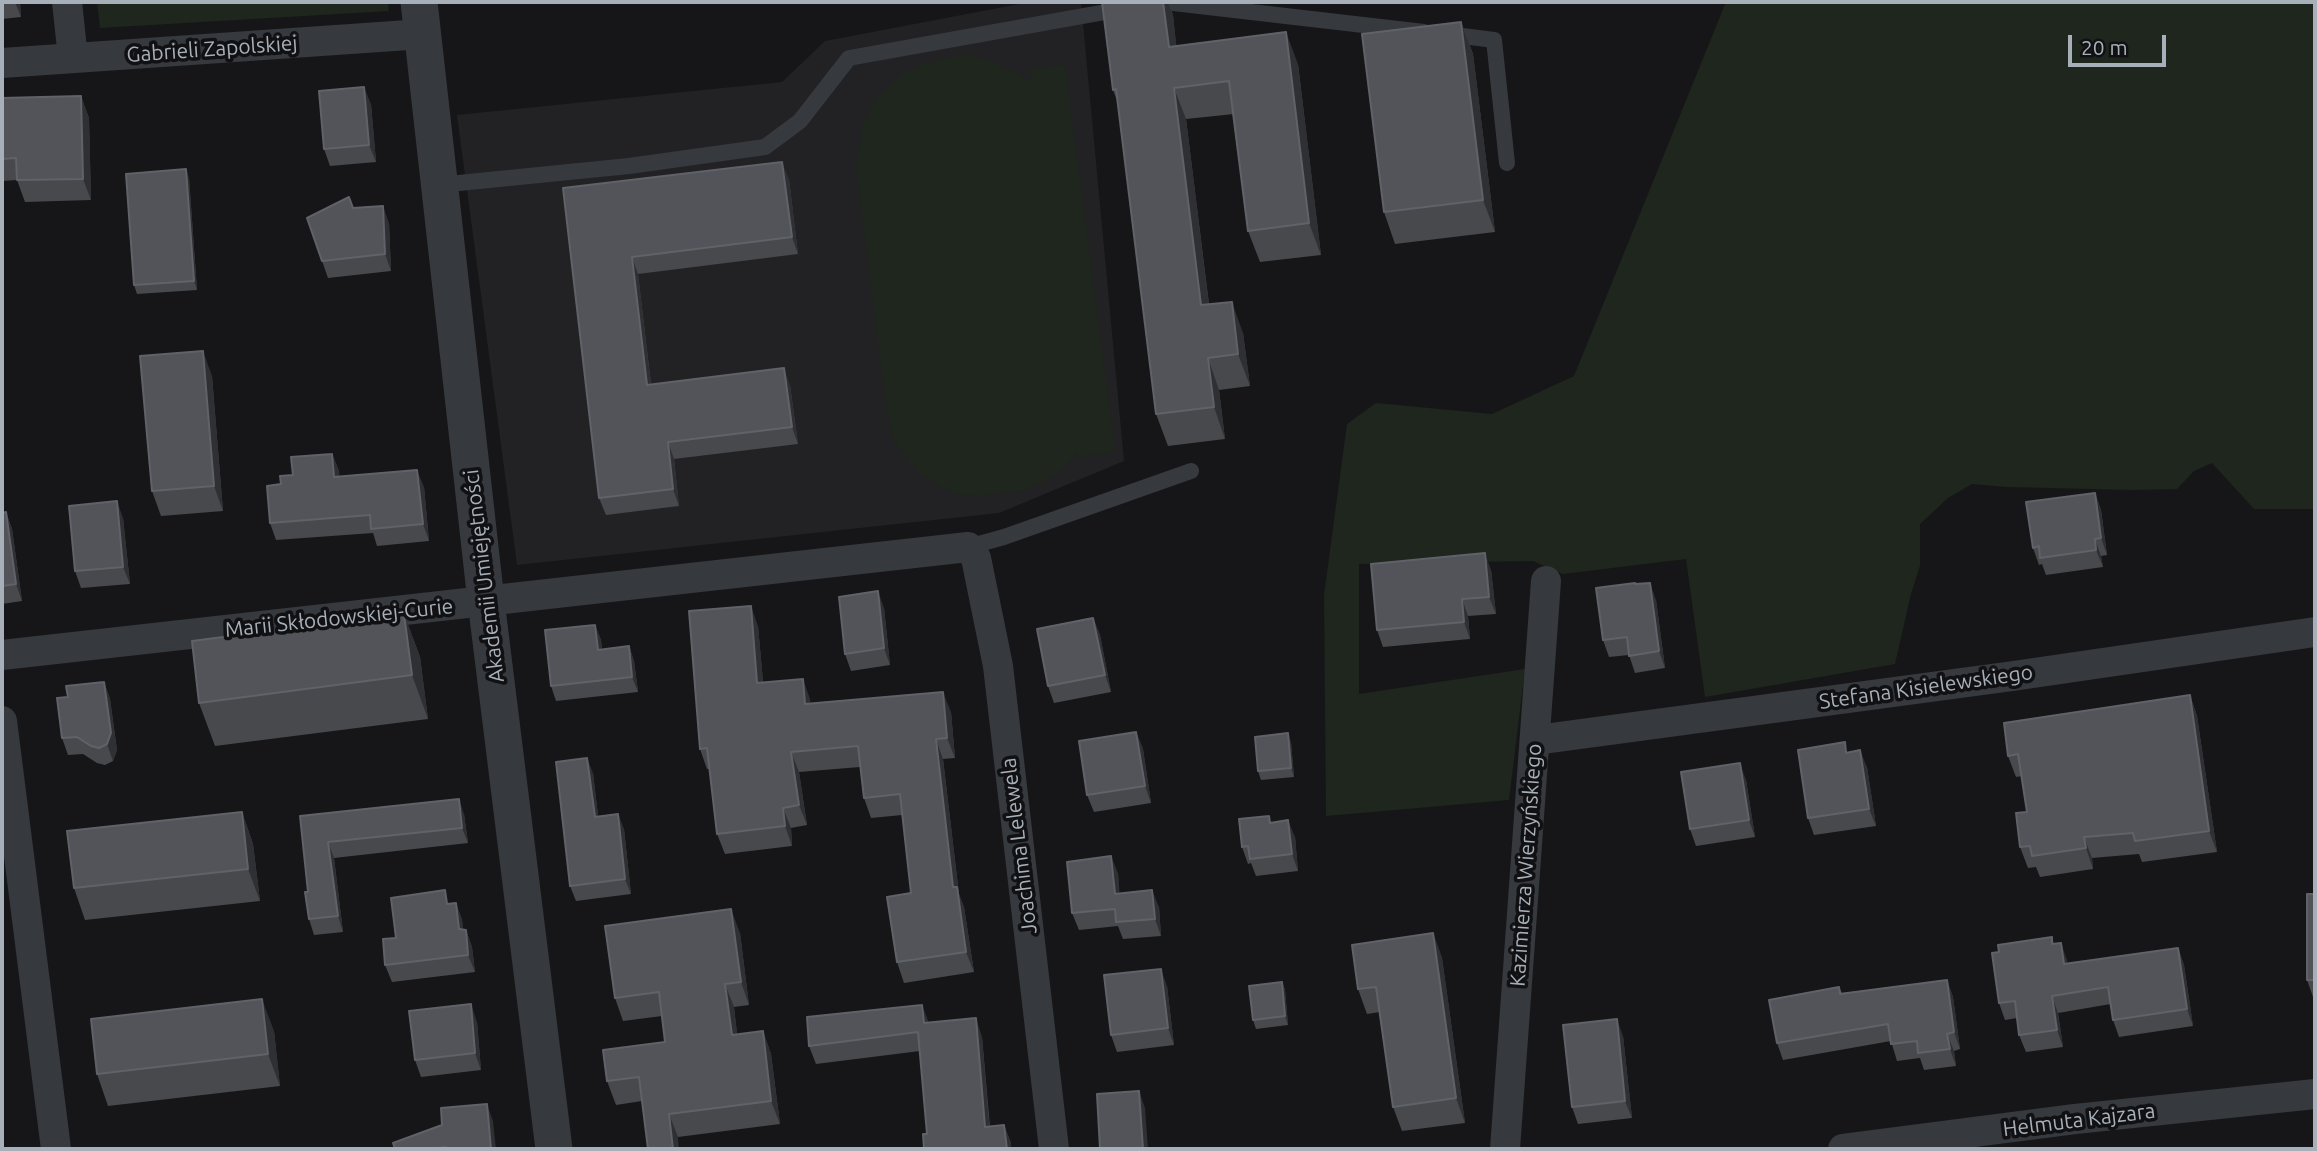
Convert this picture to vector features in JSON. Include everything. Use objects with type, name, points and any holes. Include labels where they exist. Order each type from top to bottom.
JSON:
[{"type":"street","points":[[67,2],[73,58]]},
{"type":"street","name":"Gabrieli Zapolskiej","points":[[2,63],[73,58],[421,18]]},
{"type":"street","name":"Akademii Umiejętności","points":[[421,18],[486,601],[554,1149]]},
{"type":"street","name":"Marii Skłodowskiej-Curie","points":[[2,654],[968,547]]},
{"type":"street","name":"Joachima Lelewela","points":[[968,547],[976,558],[998,666],[1054,1149]]},
{"type":"street","name":"Kazimierza Wierzyńskiego","points":[[1505,1149],[1546,581]]},
{"type":"street","name":"Stefana Kisielewskiego","points":[[1536,740],[2013,676],[2315,632]]},
{"type":"street","points":[[2,720],[56,1149]]},
{"type":"street","name":"Helmuta Kajzara","points":[[1843,1149],[1877,1147],[2075,1119],[2315,1094]]},
{"type":"lane","points":[[439,185],[629,166],[765,147],[800,121],[849,58],[1164,2],[1494,40],[1507,163]]},
{"type":"lane","points":[[968,547],[1004,537],[1191,471]]},
{"type":"shaded area","points":[[97,2],[388,2],[389,11],[100,28]]},
{"type":"shaded area","points":[[1030,2],[1081,2],[1124,461],[999,513],[517,565],[457,115],[782,82],[825,41]]},
{"type":"shaded area","points":[[1726,2],[2315,2],[2315,509],[2254,509],[2212,463],[2194,471],[2177,489],[2007,487],[1972,484],[1948,498],[1920,524],[1920,566],[1895,664],[1705,697],[1686,559],[1563,574],[1533,561],[1359,564],[1359,694],[1525,669],[1509,800],[1326,816],[1324,595],[1347,424],[1376,403],[1492,414],[1574,376]]},
{"type":"shaded area","points":[[957,56],[974,56],[988,60],[1019,74],[1031,83],[1030,69],[1065,65],[1115,452],[1078,457],[1077,452],[1055,475],[1039,484],[1023,491],[979,496],[957,494],[942,488],[920,473],[894,441],[887,410],[856,165],[864,121],[876,100],[888,87],[903,74],[922,65]]},
{"type":"building","points":[[1102,2],[1163,2],[1169,47],[1286,32],[1309,223],[1248,231],[1229,81],[1174,88],[1201,305],[1232,302],[1238,354],[1208,358],[1214,407],[1156,414],[1116,89],[1113,90]]},
{"type":"building","points":[[1461,22],[1483,200],[1384,212],[1362,34]]},
{"type":"building","points":[[364,87],[369,145],[324,149],[319,91]]},
{"type":"building","points":[[81,96],[83,179],[17,180],[16,158],[2,159],[2,98]]},
{"type":"building","points":[[782,162],[792,237],[632,257],[647,385],[784,368],[792,427],[668,442],[673,489],[599,498],[563,188]]},
{"type":"building","points":[[186,169],[194,281],[134,285],[126,174]]},
{"type":"building","points":[[349,197],[353,208],[383,206],[385,254],[322,261],[307,218]]},
{"type":"building","points":[[203,351],[214,486],[152,491],[140,356]]},
{"type":"building","points":[[332,454],[334,477],[417,470],[423,524],[371,529],[370,515],[270,523],[267,486],[281,484],[280,476],[293,475],[291,457]]},
{"type":"building","points":[[2095,493],[2101,538],[2095,539],[2096,550],[2040,558],[2039,546],[2033,548],[2026,502]]},
{"type":"building","points":[[117,501],[123,567],[75,571],[69,506]]},
{"type":"building","points":[[6,512],[16,584],[2,586],[2,513]]},
{"type":"building","points":[[1485,553],[1489,597],[1462,599],[1464,622],[1377,630],[1371,564]]},
{"type":"building","points":[[1650,583],[1659,651],[1629,656],[1627,637],[1603,640],[1596,588]]},
{"type":"building","points":[[878,591],[884,648],[845,654],[839,597]]},
{"type":"building","points":[[751,606],[757,683],[803,679],[805,704],[943,692],[947,738],[936,739],[953,887],[957,887],[966,952],[897,962],[887,897],[911,893],[900,794],[864,798],[858,746],[791,752],[799,805],[783,808],[785,826],[717,834],[707,748],[700,749],[689,611]]},
{"type":"building","points":[[404,614],[412,675],[199,703],[192,641]]},
{"type":"building","points":[[1093,618],[1105,675],[1048,686],[1037,629]]},
{"type":"building","points":[[595,625],[598,650],[629,646],[632,677],[551,686],[545,630]]},
{"type":"building","points":[[104,682],[111,733],[107,744],[99,748],[77,737],[62,738],[57,698],[68,697],[66,686]]},
{"type":"building","points":[[2190,695],[2209,831],[2135,841],[2133,833],[2084,837],[2086,848],[2032,856],[2030,846],[2020,847],[2016,813],[2027,812],[2018,754],[2008,756],[2004,723]]},
{"type":"building","points":[[1136,732],[1145,786],[1087,795],[1079,741]]},
{"type":"building","points":[[1288,733],[1291,768],[1258,771],[1255,737]]},
{"type":"building","points":[[1845,742],[1846,753],[1860,750],[1869,809],[1808,818],[1798,750]]},
{"type":"building","points":[[587,758],[595,817],[618,814],[625,879],[570,886],[556,762]]},
{"type":"building","points":[[1740,763],[1749,820],[1690,829],[1681,772]]},
{"type":"building","points":[[459,799],[462,828],[328,842],[338,916],[309,919],[300,816]]},
{"type":"building","points":[[242,812],[248,869],[74,888],[67,831]]},
{"type":"building","points":[[1269,816],[1270,823],[1288,820],[1292,854],[1250,859],[1248,846],[1242,847],[1239,819]]},
{"type":"building","points":[[1111,856],[1115,894],[1152,890],[1155,919],[1116,922],[1115,909],[1072,913],[1067,862]]},
{"type":"building","points":[[445,890],[447,904],[456,903],[459,929],[466,930],[468,955],[385,965],[383,939],[396,938],[391,898]]},
{"type":"building","points":[[2307,894],[2315,894],[2315,980],[2307,980]]},
{"type":"building","points":[[731,909],[741,982],[725,984],[732,1035],[763,1031],[771,1101],[669,1114],[673,1149],[648,1149],[639,1077],[607,1081],[603,1050],[665,1042],[659,992],[615,998],[605,926]]},
{"type":"building","points":[[1433,933],[1456,1098],[1393,1107],[1376,987],[1358,989],[1352,945]]},
{"type":"building","points":[[2052,937],[2052,944],[2061,943],[2064,964],[2178,948],[2187,1009],[2113,1020],[2108,987],[2052,996],[2057,1030],[2019,1035],[2015,1001],[1999,1003],[1992,953],[1999,952],[1998,945]]},
{"type":"building","points":[[1161,969],[1168,1028],[1111,1035],[1104,975]]},
{"type":"building","points":[[1947,980],[1954,1032],[1947,1034],[1950,1049],[1918,1053],[1917,1041],[1891,1044],[1888,1024],[1777,1043],[1769,1000],[1839,987],[1840,994]]},
{"type":"building","points":[[1282,982],[1285,1016],[1253,1020],[1249,986]]},
{"type":"building","points":[[262,999],[268,1054],[97,1074],[91,1019]]},
{"type":"building","points":[[471,1004],[475,1053],[415,1060],[409,1011]]},
{"type":"building","points":[[922,1005],[924,1023],[976,1018],[985,1127],[1004,1125],[1007,1149],[924,1149],[923,1134],[927,1134],[918,1032],[809,1046],[807,1017]]},
{"type":"building","points":[[1617,1019],[1625,1101],[1572,1107],[1563,1025]]},
{"type":"building","points":[[1139,1091],[1143,1149],[1100,1149],[1097,1094]]},
{"type":"building","points":[[487,1104],[491,1149],[395,1149],[393,1143],[442,1125],[441,1108]]}]
